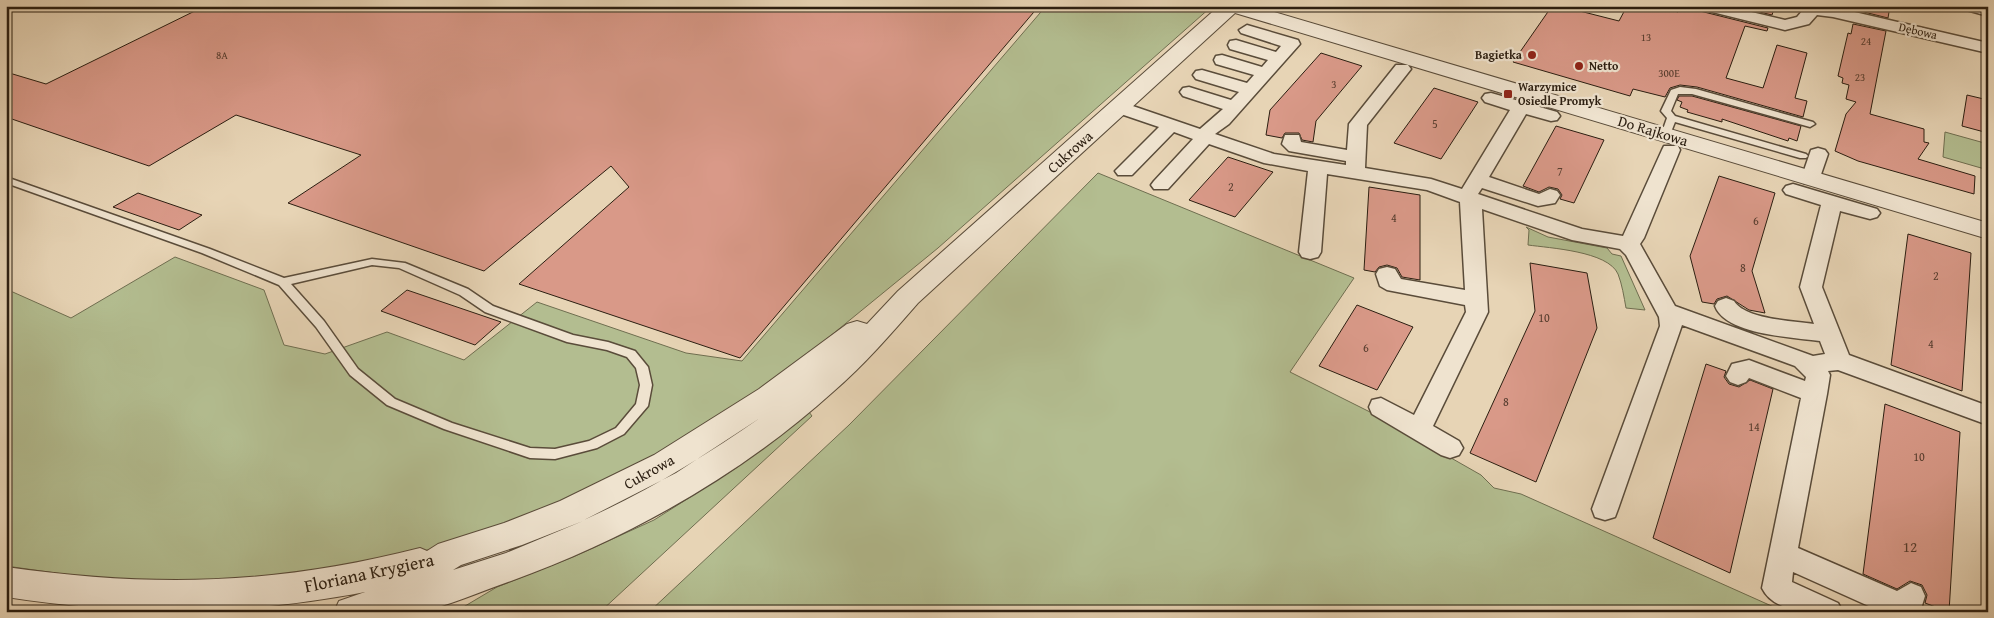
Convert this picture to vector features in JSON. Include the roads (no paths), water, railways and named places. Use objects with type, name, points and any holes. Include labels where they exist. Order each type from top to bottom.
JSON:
[{"type":"street","name":"Cukrowa","points":[[365,611],[392,589],[450,554],[510,535],[572,511],[665,464],[770,397],[868,324],[908,297],[1232,6]]},
{"type":"street","name":"Do Rajkowa","points":[[1232,6],[1670,135],[1802,184],[1988,231]]},
{"type":"street","name":"Dębowa","points":[[1706,6],[1785,25],[1803,21],[1808,12],[1823,10],[1988,48]]},
{"type":"street","points":[[1835,6],[1988,42]]},
{"type":"street","points":[[1958,6],[1988,13]]},
{"type":"street","points":[[1161,185],[1209,131],[1223,120],[1292,44],[1247,30]]},
{"type":"street","points":[[1236,45],[1279,58]]},
{"type":"street","points":[[1222,60],[1265,74]]},
{"type":"street","points":[[1355,165],[1358,124],[1402,69]]},
{"type":"street","points":[[1202,75],[1250,90]]},
{"type":"street","points":[[1189,92],[1234,107]]},
{"type":"street","points":[[1491,98],[1551,116]]},
{"type":"street","points":[[1118,107],[1168,116],[1209,131],[1271,159],[1318,168],[1355,165]]},
{"type":"street","points":[[1419,430],[1476,317],[1477,300],[1472,187],[1521,107]]},
{"type":"street","points":[[1125,170],[1168,116]]},
{"type":"street","points":[[1626,244],[1634,238],[1670,135]]},
{"type":"street","points":[[1292,139],[1292,144],[1296,147],[1431,185],[1472,187],[1538,200],[1548,199],[1550,195]]},
{"type":"street","points":[[1810,155],[1802,184],[1832,202],[1870,213]]},
{"type":"street","points":[[1310,252],[1318,168]]},
{"type":"street","points":[[1472,187],[1488,205],[1579,235],[1626,244],[1635,250],[1671,322],[1670,330],[1605,510]]},
{"type":"street","points":[[1832,202],[1811,286],[1839,361]]},
{"type":"street","points":[[1387,274],[1388,281],[1395,285],[1477,300]]},
{"type":"street","name":"Cukrowa","points":[[365,611],[498,571],[580,540],[707,473],[737,453],[815,391],[876,336],[908,297]]},
{"type":"street","points":[[1726,306],[1728,311],[1742,320],[1829,335]]},
{"type":"street","points":[[1666,311],[1803,360],[1818,375],[1776,588],[1828,612]]},
{"type":"street","points":[[1810,365],[1839,361],[1988,416]]},
{"type":"street","points":[[1738,376],[1740,370],[1750,370],[1815,394]]},
{"type":"street","points":[[1382,407],[1450,448]]},
{"type":"street","name":"Floriana Krygiera","points":[[6,582],[77,593],[150,598],[200,598],[287,590],[353,579],[450,554]]},
{"type":"street","points":[[1783,554],[1894,604],[1910,604],[1911,596]]},
{"type":"street","name":"Cukrowa","points":[[436,612],[470,586],[498,571]]},
{"type":"street","name":"Floriana Krygiera","points":[[287,590],[333,593],[350,598],[365,611]]},
{"type":"lane","points":[[1810,124],[1693,91],[1680,90],[1674,92],[1666,111],[1670,135],[1810,155]]},
{"type":"lane","points":[[6,180],[206,251],[283,282],[320,324],[354,372],[391,402],[448,426],[530,453],[555,454],[592,445],[620,431],[642,406],[646,385],[642,367],[631,354],[608,346],[571,339],[489,309],[464,292],[401,265],[372,262],[283,282]]},
{"type":"place","name":"Bagietka","points":[[1532,55]]},
{"type":"place","name":"Netto","points":[[1579,66]]},
{"type":"place","name":"Warzymice Osiedle Promyk","points":[[1508,94]]}]
